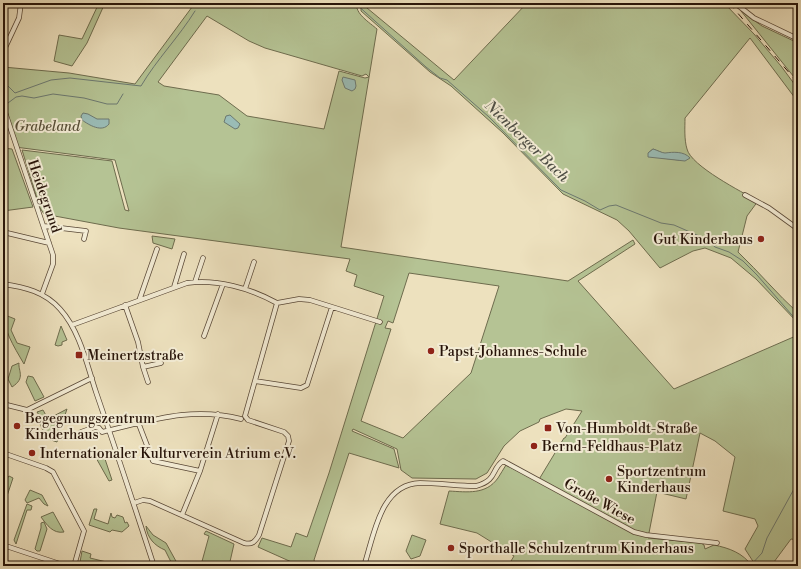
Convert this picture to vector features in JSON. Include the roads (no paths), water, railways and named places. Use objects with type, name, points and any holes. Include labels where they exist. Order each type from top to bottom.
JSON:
[{"type":"street","points":[[3,52],[19,18],[21,3]]},
{"type":"street","points":[[735,3],[754,18],[798,39]]},
{"type":"street","name":"Heidegrund","points":[[3,106],[53,254],[53,264],[42,294]]},
{"type":"street","points":[[745,194],[769,208],[798,229]]},
{"type":"street","points":[[44,226],[86,231],[84,239]]},
{"type":"street","points":[[3,232],[49,244]]},
{"type":"street","points":[[140,298],[157,249]]},
{"type":"street","points":[[174,287],[184,254]]},
{"type":"street","points":[[195,282],[203,258]]},
{"type":"street","points":[[245,289],[254,262]]},
{"type":"street","points":[[72,325],[140,298],[174,287],[204,280],[245,289],[277,302],[305,300],[380,322]]},
{"type":"street","points":[[3,284],[26,288],[42,294],[60,308],[72,325],[110,430],[154,566]]},
{"type":"street","points":[[204,336],[223,284]]},
{"type":"street","points":[[134,503],[144,500],[150,501],[244,543],[249,544],[255,541],[259,535],[289,439],[284,432],[246,418],[246,413],[277,302]]},
{"type":"street","points":[[125,305],[138,342],[143,367],[148,382]]},
{"type":"street","points":[[255,381],[301,388],[308,385],[332,307]]},
{"type":"street","points":[[143,367],[161,363]]},
{"type":"street","points":[[3,404],[27,410],[92,378]]},
{"type":"street","points":[[81,432],[95,427],[99,428],[102,432],[138,422],[190,413],[218,414],[241,419]]},
{"type":"street","points":[[182,515],[200,471],[218,414]]},
{"type":"street","points":[[138,422],[153,461],[200,471]]},
{"type":"street","points":[[3,453],[46,468],[56,476],[84,529],[74,566]]},
{"type":"street","name":"Große Wiese","points":[[364,566],[384,507],[396,492],[410,485],[420,483],[476,486],[492,477],[499,464],[503,461],[634,532],[646,536],[717,543]]},
{"type":"street","points":[[3,545],[66,566]]},
{"type":"water","points":[[343,77],[355,80],[355,89],[352,91],[345,88],[342,80]]},
{"type":"water","points":[[83,113],[97,119],[109,119],[109,124],[103,128],[92,126],[82,120],[81,116]]},
{"type":"water","points":[[230,115],[240,124],[238,128],[235,129],[224,122],[226,116]]},
{"type":"water","points":[[653,149],[664,153],[682,153],[690,158],[685,161],[648,157],[648,153]]},
{"type":"waterway","name":"Nienberger Bach","points":[[199,7],[202,3]]},
{"type":"waterway","name":"Nienberger Bach","points":[[355,3],[426,67],[440,78],[447,80],[489,117],[561,190],[600,210],[616,205],[661,223],[674,225],[706,239],[715,247],[729,252],[743,261],[798,322]]},
{"type":"waterway","name":"Nienberger Bach","points":[[3,81],[15,93],[51,80],[70,78],[141,86],[195,11]]},
{"type":"waterway","points":[[8,103],[16,97],[22,96],[34,98],[53,94],[84,98],[107,104],[117,104],[123,94]]},
{"type":"waterway","points":[[750,566],[762,553],[767,538],[794,489],[798,485]]},
{"type":"railway","points":[[729,3],[798,83]]},
{"type":"place","name":"Gut Kinderhaus","points":[[761,239]]},
{"type":"place","name":"Papst-Johannes-Schule","points":[[431,351]]},
{"type":"place","name":"Meinertzstraße","points":[[79,355]]},
{"type":"place","name":"Begegnungszentrum Kinderhaus","points":[[17,426]]},
{"type":"place","name":"Von-Humboldt-Straße","points":[[548,428]]},
{"type":"place","name":"Bernd-Feldhaus-Platz","points":[[534,446]]},
{"type":"place","name":"Internationaler Kulturverein Atrium e.V.","points":[[32,453]]},
{"type":"place","name":"Sportzentrum Kinderhaus","points":[[609,479]]},
{"type":"place","name":"Sporthalle Schulzentrum Kinderhaus","points":[[451,548]]},
{"type":"park label","name":"Grabeland","points":[[47,126]]}]
